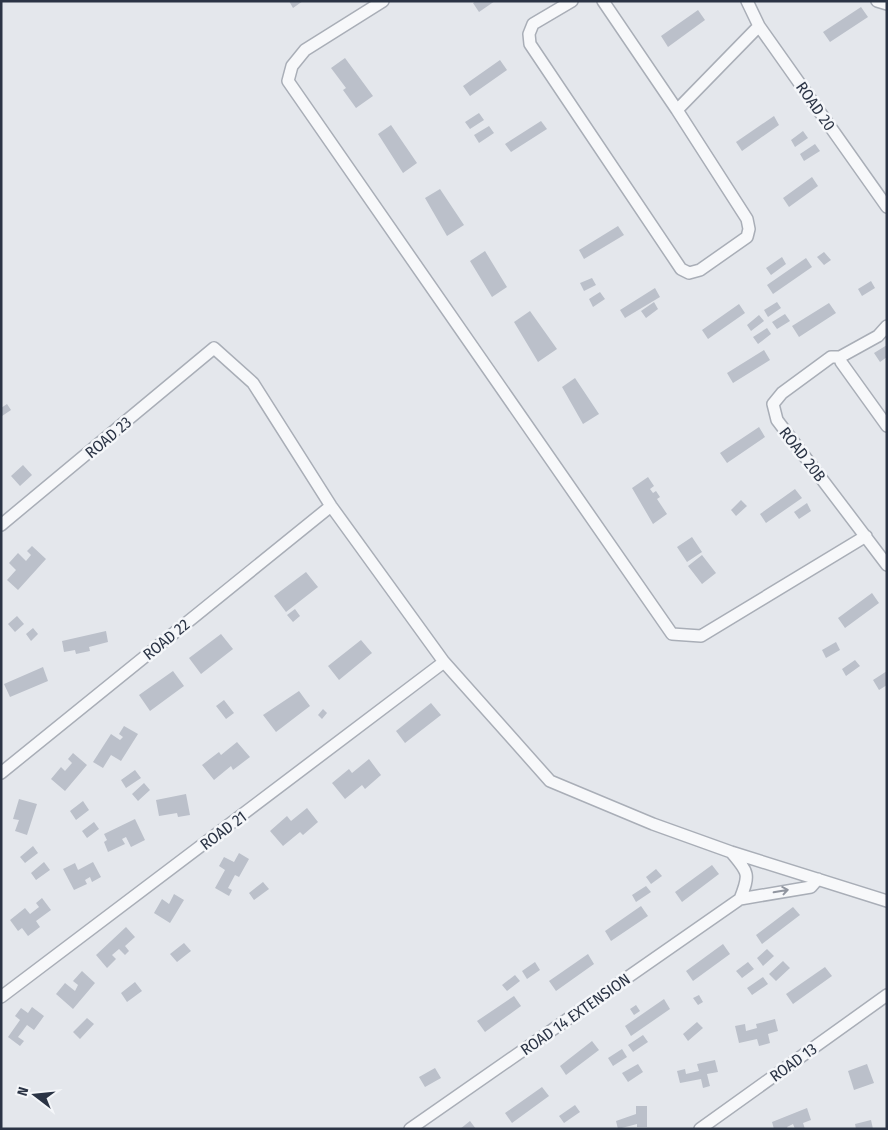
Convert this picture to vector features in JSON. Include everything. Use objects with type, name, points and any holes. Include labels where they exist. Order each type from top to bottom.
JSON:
[{"type":"street","points":[[383,1],[305,50],[292,66],[288,81],[672,634],[701,636],[866,536]]},
{"type":"street","points":[[572,1],[533,24],[529,34],[530,44],[681,269],[689,273],[700,270],[747,237],[749,229],[747,218],[603,1]]},
{"type":"street","points":[[877,1],[887,4]]},
{"type":"street","name":"ROAD 20","points":[[749,2],[759,26],[887,207]]},
{"type":"street","points":[[677,110],[759,26]]},
{"type":"street","points":[[887,326],[878,336],[840,357],[841,362],[887,426]]},
{"type":"street","name":"ROAD 23","points":[[1,526],[214,348],[253,383],[331,506]]},
{"type":"street","name":"ROAD 20B","points":[[840,357],[831,357],[782,393],[772,404],[777,420],[887,565]]},
{"type":"street","points":[[331,506],[444,662],[550,781],[653,824],[732,852],[887,901]]},
{"type":"street","name":"ROAD 22","points":[[1,773],[331,506]]},
{"type":"street","name":"ROAD 21","points":[[1,997],[444,662]]},
{"type":"street","points":[[732,852],[746,869],[748,880],[740,899]]},
{"type":"street","points":[[740,899],[811,887],[818,879]]},
{"type":"street","name":"ROAD 14 EXTENSION","points":[[410,1129],[740,899]]},
{"type":"street","name":"ROAD 13","points":[[700,1129],[887,995]]},
{"type":"building","points":[[289,1],[303,1],[293,8]]},
{"type":"building","points":[[476,1],[495,1],[479,12],[473,3]]},
{"type":"building","points":[[861,7],[868,17],[830,42],[823,32]]},
{"type":"building","points":[[698,10],[705,20],[668,47],[661,36]]},
{"type":"building","points":[[345,58],[373,96],[356,108],[343,90],[346,88],[331,68]]},
{"type":"building","points":[[500,60],[507,70],[470,96],[463,86]]},
{"type":"building","points":[[479,113],[484,120],[470,129],[465,122]]},
{"type":"building","points":[[774,116],[779,125],[742,151],[736,142]]},
{"type":"building","points":[[541,121],[547,129],[511,152],[505,144]]},
{"type":"building","points":[[391,125],[417,163],[403,173],[378,134]]},
{"type":"building","points":[[489,126],[494,133],[479,143],[474,135]]},
{"type":"building","points":[[803,131],[808,138],[795,147],[791,140]]},
{"type":"building","points":[[815,144],[820,151],[804,161],[800,154]]},
{"type":"building","points":[[812,177],[818,186],[789,207],[783,198]]},
{"type":"building","points":[[440,189],[464,225],[447,236],[425,198]]},
{"type":"building","points":[[618,226],[624,235],[584,259],[579,250]]},
{"type":"building","points":[[485,251],[507,287],[492,297],[470,261]]},
{"type":"building","points":[[824,252],[831,260],[824,265],[817,257]]},
{"type":"building","points":[[782,257],[786,264],[771,275],[766,268]]},
{"type":"building","points":[[806,258],[812,267],[773,294],[767,285]]},
{"type":"building","points":[[592,278],[596,285],[584,291],[580,283]]},
{"type":"building","points":[[871,281],[875,288],[862,296],[858,289]]},
{"type":"building","points":[[655,288],[660,297],[625,318],[620,310]]},
{"type":"building","points":[[600,292],[605,299],[593,307],[589,299]]},
{"type":"building","points":[[654,302],[658,309],[646,318],[641,311]]},
{"type":"building","points":[[777,302],[781,308],[768,317],[764,310]]},
{"type":"building","points":[[829,303],[836,313],[799,337],[792,326]]},
{"type":"building","points":[[739,304],[745,313],[708,339],[702,330]]},
{"type":"building","points":[[530,311],[557,349],[538,362],[514,322]]},
{"type":"building","points":[[785,314],[790,321],[777,329],[772,322]]},
{"type":"building","points":[[759,315],[764,321],[751,331],[747,325]]},
{"type":"building","points":[[767,328],[771,334],[758,344],[753,337]]},
{"type":"building","points":[[887,345],[887,357],[880,362],[874,353]]},
{"type":"building","points":[[764,350],[770,360],[733,383],[727,373]]},
{"type":"building","points":[[575,378],[599,414],[583,424],[562,387]]},
{"type":"building","points":[[7,404],[11,410],[2,416],[1,408]]},
{"type":"building","points":[[759,427],[765,437],[727,463],[720,453]]},
{"type":"building","points":[[23,465],[32,475],[20,486],[11,476]]},
{"type":"building","points":[[648,477],[654,486],[650,489],[653,493],[656,491],[660,497],[657,499],[667,514],[653,524],[632,488]]},
{"type":"building","points":[[795,489],[802,498],[766,523],[760,514]]},
{"type":"building","points":[[741,500],[747,506],[736,516],[731,510]]},
{"type":"building","points":[[807,503],[811,511],[799,519],[794,512]]},
{"type":"building","points":[[692,537],[702,552],[687,562],[677,547]]},
{"type":"building","points":[[32,546],[46,559],[18,590],[7,580],[16,570],[9,563],[18,553],[26,561],[31,555],[27,551]]},
{"type":"building","points":[[702,555],[716,573],[702,584],[688,566]]},
{"type":"building","points":[[306,572],[318,587],[286,612],[274,596]]},
{"type":"building","points":[[872,593],[879,603],[845,628],[838,618]]},
{"type":"building","points":[[295,609],[300,616],[293,622],[287,615]]},
{"type":"building","points":[[17,616],[24,624],[15,632],[8,624]]},
{"type":"building","points":[[33,628],[38,634],[31,641],[26,634]]},
{"type":"building","points":[[106,631],[108,642],[89,647],[90,651],[76,654],[75,650],[64,652],[62,641]]},
{"type":"building","points":[[221,634],[233,649],[201,674],[189,658]]},
{"type":"building","points":[[361,640],[372,653],[339,680],[328,666]]},
{"type":"building","points":[[836,642],[840,650],[826,658],[822,650]]},
{"type":"building","points":[[855,660],[860,666],[846,676],[842,669]]},
{"type":"building","points":[[43,667],[48,681],[10,697],[4,684]]},
{"type":"building","points":[[173,671],[184,686],[150,711],[139,695]]},
{"type":"building","points":[[887,671],[887,685],[879,690],[873,680]]},
{"type":"building","points":[[299,691],[310,706],[276,732],[263,715]]},
{"type":"building","points":[[224,700],[234,713],[226,719],[216,706]]},
{"type":"building","points":[[431,703],[441,715],[405,743],[396,731]]},
{"type":"building","points":[[323,709],[327,713],[322,719],[318,715]]},
{"type":"building","points":[[124,726],[138,734],[121,761],[111,755],[103,768],[93,762],[111,734],[120,740],[123,737],[119,734]]},
{"type":"building","points":[[237,742],[250,757],[233,770],[231,766],[214,780],[202,765],[219,752],[221,755]]},
{"type":"building","points":[[73,753],[87,765],[65,791],[51,779],[61,767],[65,771],[72,763],[68,759]]},
{"type":"building","points":[[369,759],[381,775],[365,789],[362,785],[345,799],[332,783],[349,769],[352,773]]},
{"type":"building","points":[[135,770],[141,778],[126,788],[121,780]]},
{"type":"building","points":[[144,783],[150,790],[138,801],[132,794]]},
{"type":"building","points":[[186,794],[190,815],[178,817],[177,813],[159,816],[156,800]]},
{"type":"building","points":[[19,799],[37,804],[27,835],[15,831],[19,820],[13,819]]},
{"type":"building","points":[[83,801],[89,810],[76,820],[70,811]]},
{"type":"building","points":[[307,808],[318,822],[303,835],[300,832],[283,846],[270,831],[287,816],[291,821]]},
{"type":"building","points":[[135,819],[145,840],[131,847],[126,837],[122,839],[125,844],[108,852],[104,842],[107,840],[104,834]]},
{"type":"building","points":[[94,822],[99,829],[87,838],[82,831]]},
{"type":"building","points":[[33,846],[38,853],[25,863],[20,857]]},
{"type":"building","points":[[239,853],[249,859],[239,877],[235,875],[228,888],[232,890],[229,896],[215,888],[225,870],[219,866],[224,857],[234,862]]},
{"type":"building","points":[[44,862],[50,870],[36,880],[31,873]]},
{"type":"building","points":[[93,862],[101,877],[92,882],[90,877],[85,880],[87,884],[74,890],[63,869],[75,863],[78,870]]},
{"type":"building","points":[[712,865],[719,874],[682,902],[675,892]]},
{"type":"building","points":[[656,869],[662,876],[651,884],[646,877]]},
{"type":"building","points":[[263,882],[269,889],[254,900],[249,893]]},
{"type":"building","points":[[646,886],[651,892],[636,902],[632,895]]},
{"type":"building","points":[[174,894],[184,900],[170,923],[154,913],[162,899],[169,904]]},
{"type":"building","points":[[42,898],[51,910],[36,921],[40,927],[28,936],[22,928],[18,931],[10,920],[25,908],[30,914],[39,907],[36,903]]},
{"type":"building","points":[[641,906],[648,916],[611,941],[605,931]]},
{"type":"building","points":[[793,907],[800,915],[762,944],[756,935]]},
{"type":"building","points":[[126,927],[135,937],[125,946],[129,951],[125,955],[119,949],[112,955],[116,959],[107,968],[96,955]]},
{"type":"building","points":[[184,943],[191,951],[177,962],[170,954]]},
{"type":"building","points":[[723,944],[730,954],[693,981],[686,971]]},
{"type":"building","points":[[767,949],[774,956],[763,966],[757,958]]},
{"type":"building","points":[[588,954],[594,964],[556,991],[549,981]]},
{"type":"building","points":[[783,961],[790,968],[776,981],[769,974]]},
{"type":"building","points":[[535,962],[540,970],[527,979],[522,971]]},
{"type":"building","points":[[748,962],[754,969],[742,978],[736,971]]},
{"type":"building","points":[[825,967],[832,976],[793,1004],[786,994]]},
{"type":"building","points":[[82,971],[95,983],[73,1009],[56,994],[65,983],[75,991],[78,985],[73,981]]},
{"type":"building","points":[[515,975],[520,981],[507,991],[502,985]]},
{"type":"building","points":[[763,977],[768,984],[752,995],[747,988]]},
{"type":"building","points":[[135,982],[142,991],[127,1002],[121,993]]},
{"type":"building","points":[[699,995],[703,1002],[698,1005],[693,998]]},
{"type":"building","points":[[514,996],[521,1006],[485,1032],[477,1021]]},
{"type":"building","points":[[664,999],[670,1009],[631,1036],[625,1026]]},
{"type":"building","points":[[636,1005],[640,1011],[634,1015],[630,1009]]},
{"type":"building","points":[[32,1007],[44,1016],[34,1030],[27,1025],[18,1037],[24,1041],[20,1046],[8,1037],[20,1020],[15,1016],[21,1008],[28,1013]]},
{"type":"building","points":[[87,1018],[94,1024],[80,1039],[73,1032]]},
{"type":"building","points":[[775,1019],[778,1031],[768,1034],[770,1043],[759,1046],[757,1039],[739,1043],[735,1026],[745,1024],[746,1031],[757,1028],[756,1024]]},
{"type":"building","points":[[697,1022],[703,1028],[688,1041],[683,1034]]},
{"type":"building","points":[[643,1035],[648,1042],[633,1052],[628,1045]]},
{"type":"building","points":[[592,1041],[599,1050],[566,1075],[560,1066]]},
{"type":"building","points":[[622,1049],[627,1057],[613,1066],[608,1058]]},
{"type":"building","points":[[715,1060],[718,1072],[707,1074],[710,1086],[703,1088],[701,1079],[680,1083],[677,1071],[685,1069],[686,1074],[699,1071],[697,1064]]},
{"type":"building","points":[[638,1064],[643,1072],[628,1082],[622,1073]]},
{"type":"building","points":[[867,1064],[874,1083],[854,1090],[848,1071]]},
{"type":"building","points":[[435,1068],[441,1078],[425,1087],[419,1077]]},
{"type":"building","points":[[542,1087],[549,1096],[512,1123],[505,1113]]},
{"type":"building","points":[[575,1105],[580,1112],[564,1123],[559,1116]]},
{"type":"building","points":[[636,1106],[647,1106],[647,1127],[637,1127],[637,1124],[618,1129],[616,1121],[636,1114]]},
{"type":"building","points":[[807,1108],[811,1120],[803,1123],[805,1129],[795,1129],[793,1124],[787,1127],[788,1129],[774,1129],[772,1122]]},
{"type":"building","points":[[871,1120],[873,1129],[856,1129],[855,1124]]},
{"type":"building","points":[[470,1121],[476,1129],[460,1129]]}]
